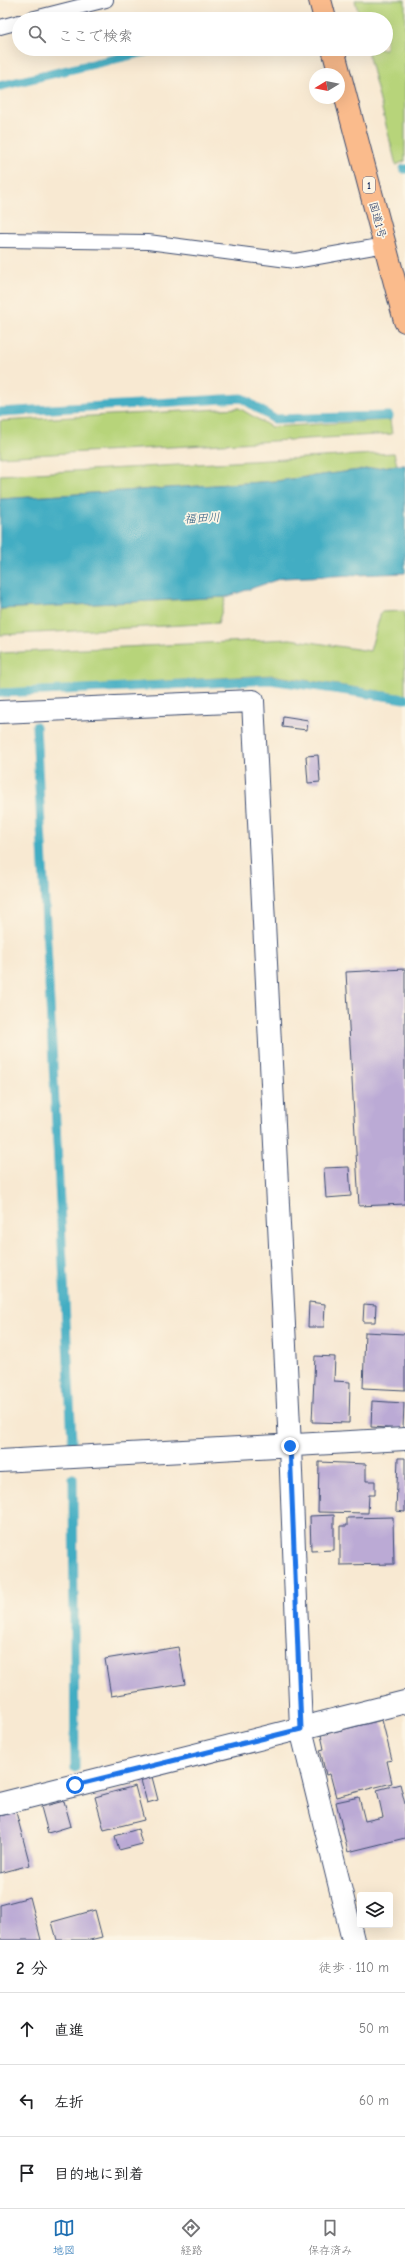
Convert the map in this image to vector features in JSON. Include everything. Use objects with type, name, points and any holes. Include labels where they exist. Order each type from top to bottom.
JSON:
[{"type":"highway","points":[[320,0],[324,12]]},
{"type":"highway","name":"国道1号","points":[[335,56],[385,245],[400,281],[405,321]]},
{"type":"street","points":[[0,712],[253,702],[290,1446],[301,1729],[353,1940]]},
{"type":"street","points":[[0,1461],[405,1439]]},
{"type":"street","points":[[0,1804],[405,1702]]},
{"type":"lane","points":[[59,12],[106,0]]},
{"type":"lane","points":[[0,27],[12,24]]},
{"type":"lane","points":[[0,240],[148,242],[295,261],[385,245]]},
{"type":"green space","points":[[355,0],[405,0],[405,161],[396,165],[369,56],[393,56],[393,12],[358,12]]},
{"type":"green space","points":[[239,408],[271,427],[390,420],[392,434],[0,457],[0,421]]},
{"type":"green space","points":[[394,453],[397,465],[276,481],[0,499],[0,475]]},
{"type":"green space","points":[[226,597],[218,623],[0,635],[0,609]]},
{"type":"green space","points":[[405,611],[405,695],[271,675],[0,690],[0,653],[290,639],[370,651],[381,612]]},
{"type":"water","name":"福田川","points":[[405,465],[405,573],[282,578],[226,597],[0,609],[0,499],[276,481]]},
{"type":"building","points":[[283,716],[308,720],[307,730],[282,727]]},
{"type":"building","points":[[318,755],[320,782],[308,783],[306,756]]},
{"type":"building","points":[[405,969],[405,1204],[359,1206],[346,972]]},
{"type":"building","points":[[349,1167],[351,1196],[326,1198],[324,1168]]},
{"type":"building","points":[[309,1302],[325,1304],[324,1327],[308,1327]]},
{"type":"building","points":[[364,1304],[376,1305],[375,1322],[363,1322]]},
{"type":"building","points":[[365,1332],[405,1334],[405,1390],[363,1388]]},
{"type":"building","points":[[315,1356],[335,1357],[334,1381],[350,1382],[349,1423],[312,1422]]},
{"type":"building","points":[[372,1401],[404,1403],[403,1429],[371,1427]]},
{"type":"building","points":[[398,1458],[405,1458],[405,1512],[396,1511]]},
{"type":"building","points":[[319,1462],[366,1464],[366,1481],[375,1481],[375,1495],[369,1495],[368,1513],[318,1512]]},
{"type":"building","points":[[334,1515],[334,1550],[311,1551],[310,1516]]},
{"type":"building","points":[[393,1517],[394,1564],[340,1565],[340,1526],[347,1526],[347,1518]]},
{"type":"building","points":[[178,1647],[185,1684],[111,1696],[105,1659]]},
{"type":"building","points":[[382,1720],[392,1760],[387,1761],[392,1783],[336,1797],[330,1774],[326,1775],[320,1750],[324,1749],[321,1735]]},
{"type":"building","points":[[152,1777],[158,1800],[147,1803],[141,1780]]},
{"type":"building","points":[[400,1784],[405,1804],[405,1838],[348,1852],[336,1802],[359,1797],[365,1821],[383,1817],[377,1790]]},
{"type":"building","points":[[135,1786],[144,1820],[104,1830],[95,1797]]},
{"type":"building","points":[[64,1801],[71,1826],[48,1833],[41,1807]]},
{"type":"building","points":[[16,1812],[30,1865],[0,1873],[0,1816]]},
{"type":"building","points":[[138,1829],[142,1844],[119,1850],[115,1836]]},
{"type":"building","points":[[30,1897],[41,1940],[0,1940],[0,1905]]},
{"type":"building","points":[[95,1910],[102,1937],[90,1940],[57,1940],[52,1922]]},
{"type":"waterway","points":[[0,86],[127,56]]},
{"type":"waterway","points":[[0,412],[242,398],[274,419],[389,416]]},
{"type":"waterway","points":[[0,693],[270,680],[405,699]]},
{"type":"waterway","points":[[36,726],[72,1441]]},
{"type":"waterway","points":[[73,1478],[75,1768]]},
{"type":"route","points":[[75,1785],[301,1729],[290,1446]]}]
